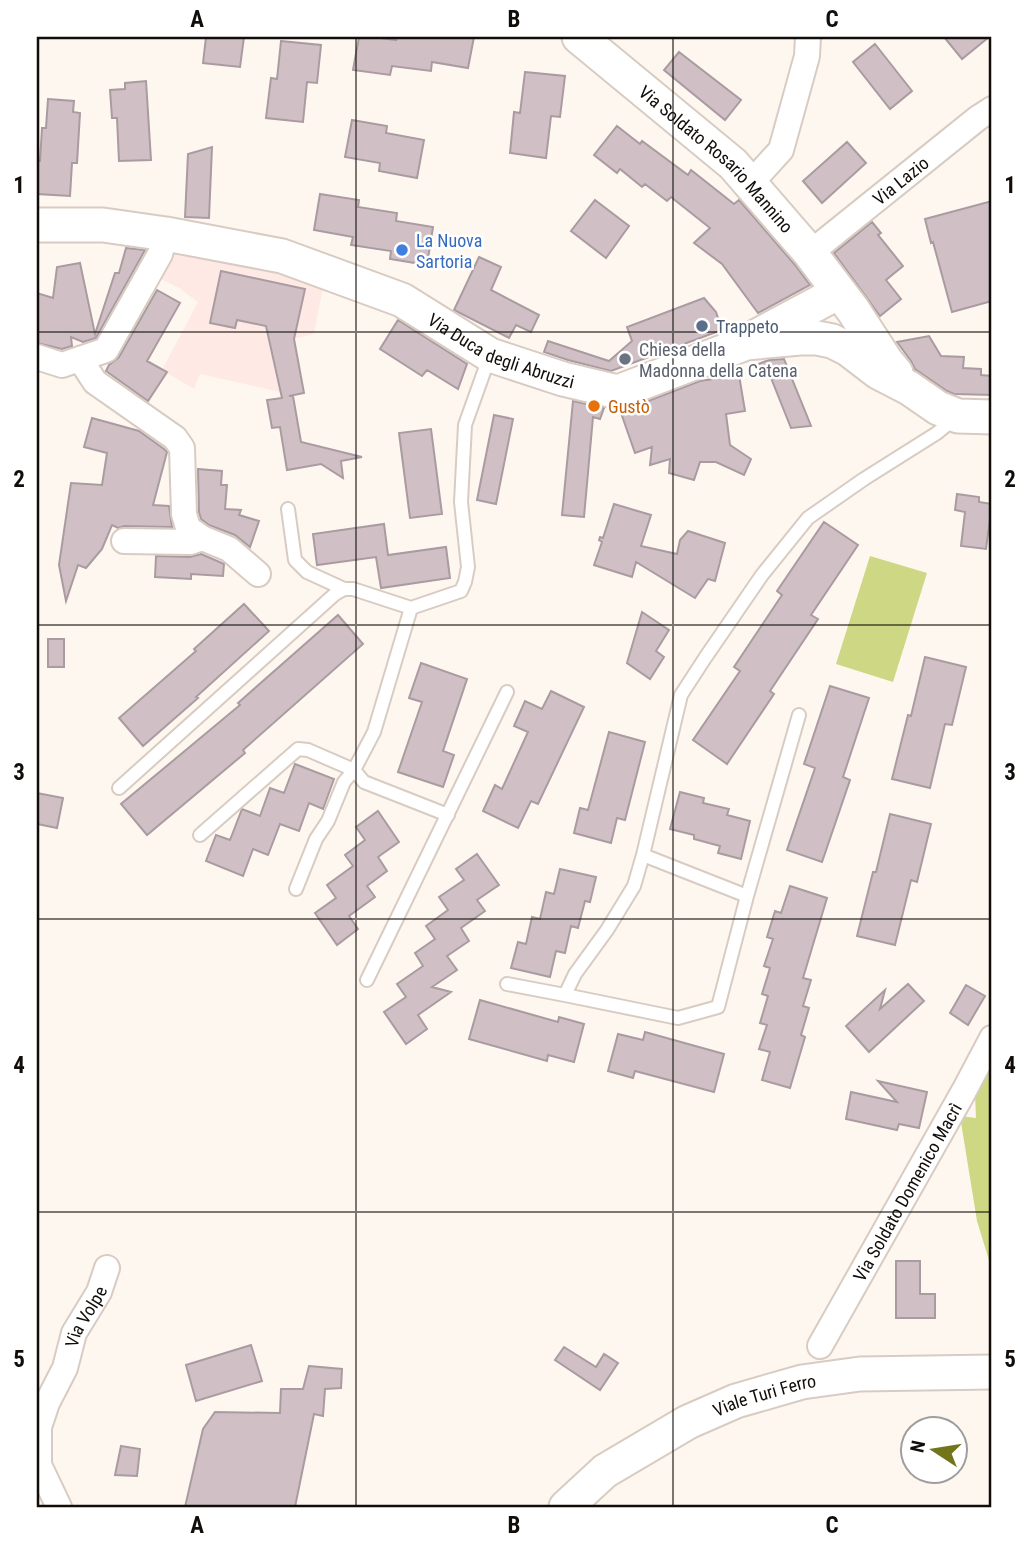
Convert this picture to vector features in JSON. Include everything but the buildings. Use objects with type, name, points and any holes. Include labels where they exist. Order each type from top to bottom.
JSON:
[{"type":"main road","name":"Via Soldato Rosario Mannino","points":[[579,37],[733,164],[810,253],[853,310],[886,361],[909,388]]},
{"type":"main road","name":"Via Duca degli Abruzzi","points":[[37,225],[103,225],[282,256],[402,300],[491,355],[563,379],[618,392],[746,343],[817,338],[832,341],[848,349],[878,372],[909,388],[938,408],[958,416],[992,417]]},
{"type":"main road","points":[[746,343],[839,292]]},
{"type":"main road","name":"Viale Turi Ferro","points":[[566,1507],[605,1471],[650,1443],[688,1422],[811,1364],[860,1374],[992,1372]]},
{"type":"street","points":[[750,184],[781,150],[807,56],[808,37]]},
{"type":"street","name":"Via Lazio","points":[[810,253],[992,109]]},
{"type":"street","points":[[37,357],[62,365],[106,350],[160,254],[166,234]]},
{"type":"street","points":[[80,359],[95,382],[175,438],[182,448],[184,514],[188,528],[202,538],[229,550],[258,573]]},
{"type":"street","points":[[124,541],[190,542],[202,538]]},
{"type":"street","name":"Via Soldato Domenico Macrì","points":[[811,1364],[992,1038]]},
{"type":"street","name":"Via Volpe","points":[[59,1507],[39,1465],[39,1427],[47,1403],[65,1368],[74,1333],[99,1292],[107,1268]]},
{"type":"lane","points":[[288,509],[295,560],[307,572],[344,589],[411,608],[461,591],[468,567],[461,502],[465,425],[491,355]]},
{"type":"lane","points":[[565,995],[575,974],[634,886],[681,695],[762,575],[808,518],[937,433],[958,416]]},
{"type":"lane","points":[[119,788],[335,594],[344,589]]},
{"type":"lane","points":[[296,888],[344,782],[354,770],[374,732],[411,608]]},
{"type":"lane","points":[[367,980],[507,692]]},
{"type":"lane","points":[[507,984],[678,1018],[718,1007],[799,715]]},
{"type":"lane","points":[[200,835],[298,749],[308,750],[354,770],[364,782],[447,815]]},
{"type":"lane","points":[[643,855],[747,896]]},
{"type":"shaded area","points":[[173,247],[324,282],[314,334],[270,345],[280,392],[200,374],[194,389],[162,370],[198,302],[161,279]]},
{"type":"green space","points":[[870,556],[927,573],[893,682],[836,664]]},
{"type":"green space","points":[[992,1064],[992,1270],[977,1221],[960,1116],[976,1118],[975,1095]]},
{"type":"place","name":"La Nuova Sartoria","points":[[402,250]]},
{"type":"place","name":"Trappeto","points":[[702,326]]},
{"type":"place","name":"Chiesa della Madonna della Catena","points":[[625,359]]},
{"type":"place","name":"Gustò","points":[[594,406]]}]
